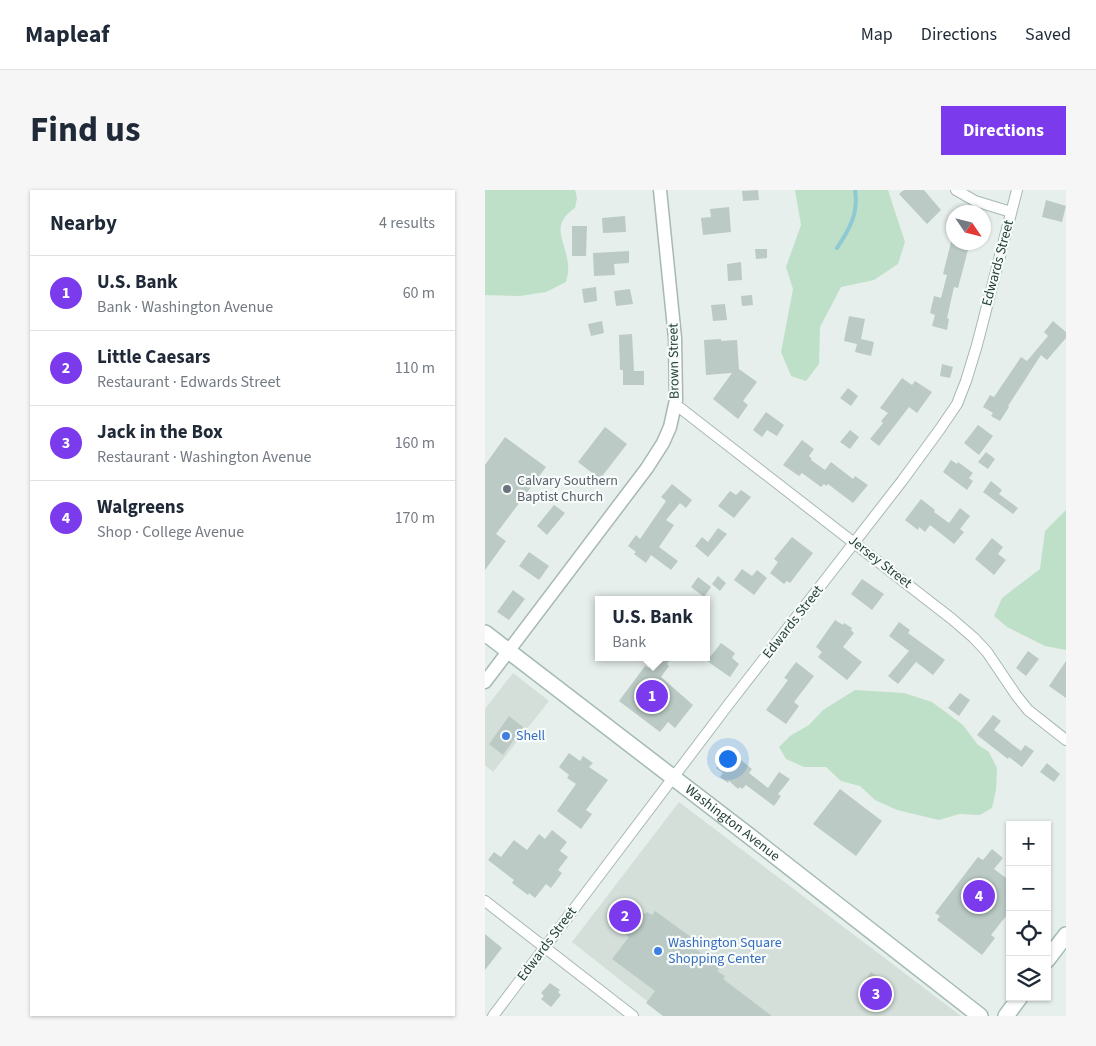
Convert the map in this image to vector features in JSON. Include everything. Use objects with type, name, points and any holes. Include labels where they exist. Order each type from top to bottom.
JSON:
[{"type":"main road","name":"Washington Avenue","points":[[485,633],[980,1016]]},
{"type":"main road","points":[[1050,956],[1066,935]]},
{"type":"main road","points":[[1006,1016],[1017,1001]]},
{"type":"street","name":"Brown Street","points":[[485,682],[647,468],[670,427],[675,404],[675,338],[660,190]]},
{"type":"street","points":[[956,190],[975,201],[1011,212]]},
{"type":"street","name":"Edwards Street","points":[[493,1016],[935,436],[962,393],[977,345],[1017,190]]},
{"type":"street","name":"Jersey Street","points":[[675,404],[952,618],[987,652],[1015,695],[1028,710],[1066,740]]},
{"type":"street","points":[[485,901],[633,1016]]},
{"type":"shaded area","points":[[513,673],[549,701],[493,772],[485,765],[485,709]]},
{"type":"shaded area","points":[[679,802],[961,1016],[666,1016],[572,942]]},
{"type":"green space","points":[[485,190],[575,190],[577,198],[575,208],[562,221],[561,228],[567,257],[568,274],[566,282],[546,292],[520,296],[485,295]]},
{"type":"green space","points":[[795,190],[888,190],[905,242],[898,264],[874,280],[841,287],[820,327],[819,364],[806,381],[791,376],[781,352],[793,289],[786,267],[801,225]]},
{"type":"green space","points":[[1066,510],[1066,650],[1045,646],[1007,627],[994,616],[1002,598],[1040,569],[1045,531]]},
{"type":"green space","points":[[855,690],[904,693],[932,702],[963,725],[978,745],[989,752],[997,768],[996,790],[992,808],[980,815],[959,814],[939,820],[897,810],[875,800],[860,786],[841,781],[826,767],[804,767],[786,759],[779,747],[790,736],[809,725],[823,710]]},
{"type":"building","points":[[758,190],[759,200],[743,201],[742,191]]},
{"type":"building","points":[[904,190],[924,190],[941,210],[927,224],[899,194]]},
{"type":"building","points":[[1046,200],[1066,206],[1062,222],[1042,217]]},
{"type":"building","points":[[729,207],[731,232],[703,235],[701,218],[711,217],[710,209]]},
{"type":"building","points":[[625,216],[626,232],[603,233],[602,218]]},
{"type":"building","points":[[572,226],[587,226],[586,256],[572,256]]},
{"type":"building","points":[[755,249],[767,249],[767,258],[756,259]]},
{"type":"building","points":[[949,250],[968,250],[958,288],[954,287],[947,318],[949,319],[947,330],[932,326],[935,315],[930,313],[934,296],[941,298],[947,275],[943,274]]},
{"type":"building","points":[[629,251],[629,263],[614,264],[615,275],[594,276],[593,253]]},
{"type":"building","points":[[741,262],[742,280],[728,281],[727,264]]},
{"type":"building","points":[[596,287],[597,301],[584,303],[582,289]]},
{"type":"building","points":[[630,289],[633,304],[616,306],[614,291]]},
{"type":"building","points":[[752,295],[753,305],[742,306],[741,296]]},
{"type":"building","points":[[725,304],[727,320],[713,321],[711,305]]},
{"type":"building","points":[[849,316],[865,319],[861,339],[874,342],[871,356],[855,352],[857,344],[844,341]]},
{"type":"building","points":[[602,321],[604,333],[591,336],[588,324]]},
{"type":"building","points":[[1053,321],[1066,332],[1066,338],[1047,360],[1041,355],[1000,421],[991,416],[993,413],[983,407],[990,395],[994,397],[1021,357],[1027,361],[1048,336],[1044,332]]},
{"type":"building","points":[[632,334],[634,371],[644,371],[644,385],[623,385],[623,370],[620,370],[619,335]]},
{"type":"building","points":[[721,339],[721,341],[737,340],[739,369],[757,382],[743,401],[748,405],[738,419],[713,399],[732,373],[706,375],[704,340]]},
{"type":"building","points":[[942,364],[953,367],[950,378],[940,376]]},
{"type":"building","points":[[902,378],[912,385],[915,381],[932,392],[917,413],[909,407],[879,446],[870,439],[883,423],[881,421],[888,413],[880,408]]},
{"type":"building","points":[[848,388],[858,396],[851,406],[840,398]]},
{"type":"building","points":[[766,412],[784,425],[777,436],[767,430],[762,437],[753,430]]},
{"type":"building","points":[[978,425],[993,436],[979,455],[964,443]]},
{"type":"building","points":[[605,427],[627,444],[600,479],[578,462]]},
{"type":"building","points":[[850,430],[859,437],[850,449],[840,442]]},
{"type":"building","name":"Calvary Southern Baptist Church","points":[[505,437],[546,467],[496,534],[506,541],[485,570],[485,465]]},
{"type":"building","points":[[802,440],[814,449],[809,456],[811,460],[825,470],[831,462],[853,479],[855,476],[868,485],[853,503],[828,484],[826,486],[824,484],[821,487],[802,473],[799,476],[783,465]]},
{"type":"building","points":[[986,452],[995,459],[988,469],[978,462]]},
{"type":"building","points":[[951,460],[957,464],[958,462],[973,473],[969,478],[973,481],[967,490],[943,472]]},
{"type":"building","points":[[991,481],[1002,490],[999,494],[1018,508],[1013,514],[983,492]]},
{"type":"building","points":[[672,484],[692,500],[686,508],[680,503],[666,520],[674,525],[659,547],[678,561],[671,570],[651,555],[646,563],[634,554],[636,552],[628,546],[636,535],[640,539],[666,501],[661,497]]},
{"type":"building","points":[[741,490],[751,497],[734,518],[718,506],[730,491],[736,495]]},
{"type":"building","points":[[921,499],[949,523],[960,508],[970,516],[960,529],[964,532],[954,544],[930,525],[925,532],[919,527],[918,530],[905,520]]},
{"type":"building","points":[[554,505],[565,513],[547,535],[537,526]]},
{"type":"building","points":[[718,528],[727,534],[708,557],[695,546],[702,537],[708,542]]},
{"type":"building","points":[[792,537],[813,553],[790,583],[787,581],[784,584],[770,573],[778,562],[774,559]]},
{"type":"building","points":[[992,538],[1003,547],[998,554],[1006,560],[994,575],[975,559]]},
{"type":"building","points":[[529,552],[549,566],[539,580],[519,566]]},
{"type":"building","points":[[742,569],[752,576],[757,570],[767,578],[754,595],[734,580]]},
{"type":"building","points":[[718,576],[726,583],[720,591],[712,584]]},
{"type":"building","points":[[698,577],[711,587],[703,596],[691,587]]},
{"type":"building","points":[[862,579],[884,594],[872,610],[851,594]]},
{"type":"building","points":[[513,590],[525,599],[509,620],[497,612]]},
{"type":"building","points":[[835,620],[852,628],[851,630],[854,633],[843,647],[862,662],[847,680],[818,657],[822,652],[816,647]]},
{"type":"building","points":[[899,622],[910,630],[908,633],[945,660],[933,675],[916,662],[898,684],[888,676],[909,651],[889,636]]},
{"type":"building","points":[[721,643],[735,653],[732,658],[739,664],[730,677],[707,661],[710,661],[710,657]]},
{"type":"building","points":[[1028,651],[1039,659],[1026,676],[1016,668]]},
{"type":"building","points":[[654,661],[669,661],[667,664],[669,666],[661,677],[693,705],[675,728],[668,722],[660,732],[619,701],[645,666],[649,668]]},
{"type":"building","points":[[1066,661],[1066,698],[1049,686]]},
{"type":"building","points":[[796,662],[814,676],[794,702],[799,706],[786,724],[766,710],[788,680],[784,678]]},
{"type":"building","points":[[960,693],[970,700],[959,716],[948,708]]},
{"type":"building","points":[[993,715],[1001,721],[994,730],[1021,751],[1025,745],[1034,751],[1022,767],[1009,757],[1008,759],[977,735]]},
{"type":"building","name":"Shell","points":[[509,716],[523,727],[503,755],[489,744]]},
{"type":"building","points":[[569,753],[580,761],[583,756],[593,763],[589,767],[608,780],[586,810],[592,814],[581,829],[557,811],[576,784],[567,778],[569,775],[559,767]]},
{"type":"building","points":[[726,756],[737,765],[741,760],[752,769],[749,773],[768,788],[779,772],[790,779],[778,794],[781,796],[774,806],[746,785],[742,789],[740,787],[738,789],[729,781],[728,783],[720,777],[723,773],[716,768]]},
{"type":"building","points":[[1047,763],[1060,774],[1054,782],[1040,772]]},
{"type":"building","points":[[840,789],[882,821],[856,856],[813,824]]},
{"type":"building","points":[[552,830],[567,842],[560,851],[568,857],[558,870],[562,873],[551,888],[546,884],[535,898],[512,883],[514,880],[488,860],[494,852],[501,857],[514,840],[527,850],[539,834],[545,839]]},
{"type":"building","points":[[992,849],[1003,858],[994,869],[1006,878],[1006,916],[991,935],[995,938],[982,955],[937,920],[940,916],[935,913],[978,857],[983,860]]},
{"type":"building","name":"Washington Square Shopping Center","points":[[625,898],[645,914],[647,912],[652,915],[655,911],[691,937],[687,942],[720,968],[717,971],[725,976],[723,979],[772,1016],[663,1016],[646,1003],[655,991],[612,959],[629,937],[608,921]]},
{"type":"building","points":[[485,934],[502,948],[485,970]]},
{"type":"building","points":[[871,972],[893,988],[876,1010],[861,999],[868,989],[862,984]]},
{"type":"building","points":[[550,983],[560,990],[558,992],[561,995],[551,1007],[541,999],[544,996],[541,993]]},
{"type":"waterway","points":[[837,248],[852,221],[856,206],[855,190]]},
{"type":"place","name":"Calvary Southern Baptist Church","points":[[507,489]]},
{"type":"place","name":"U.S. Bank","points":[[652,696]]},
{"type":"place","name":"Shell","points":[[506,736]]},
{"type":"place","name":"Walgreens","points":[[979,896]]},
{"type":"place","name":"Little Caesars","points":[[625,916]]},
{"type":"place","name":"Washington Square Shopping Center","points":[[658,951]]},
{"type":"place","name":"Jack in the Box","points":[[876,994]]}]
